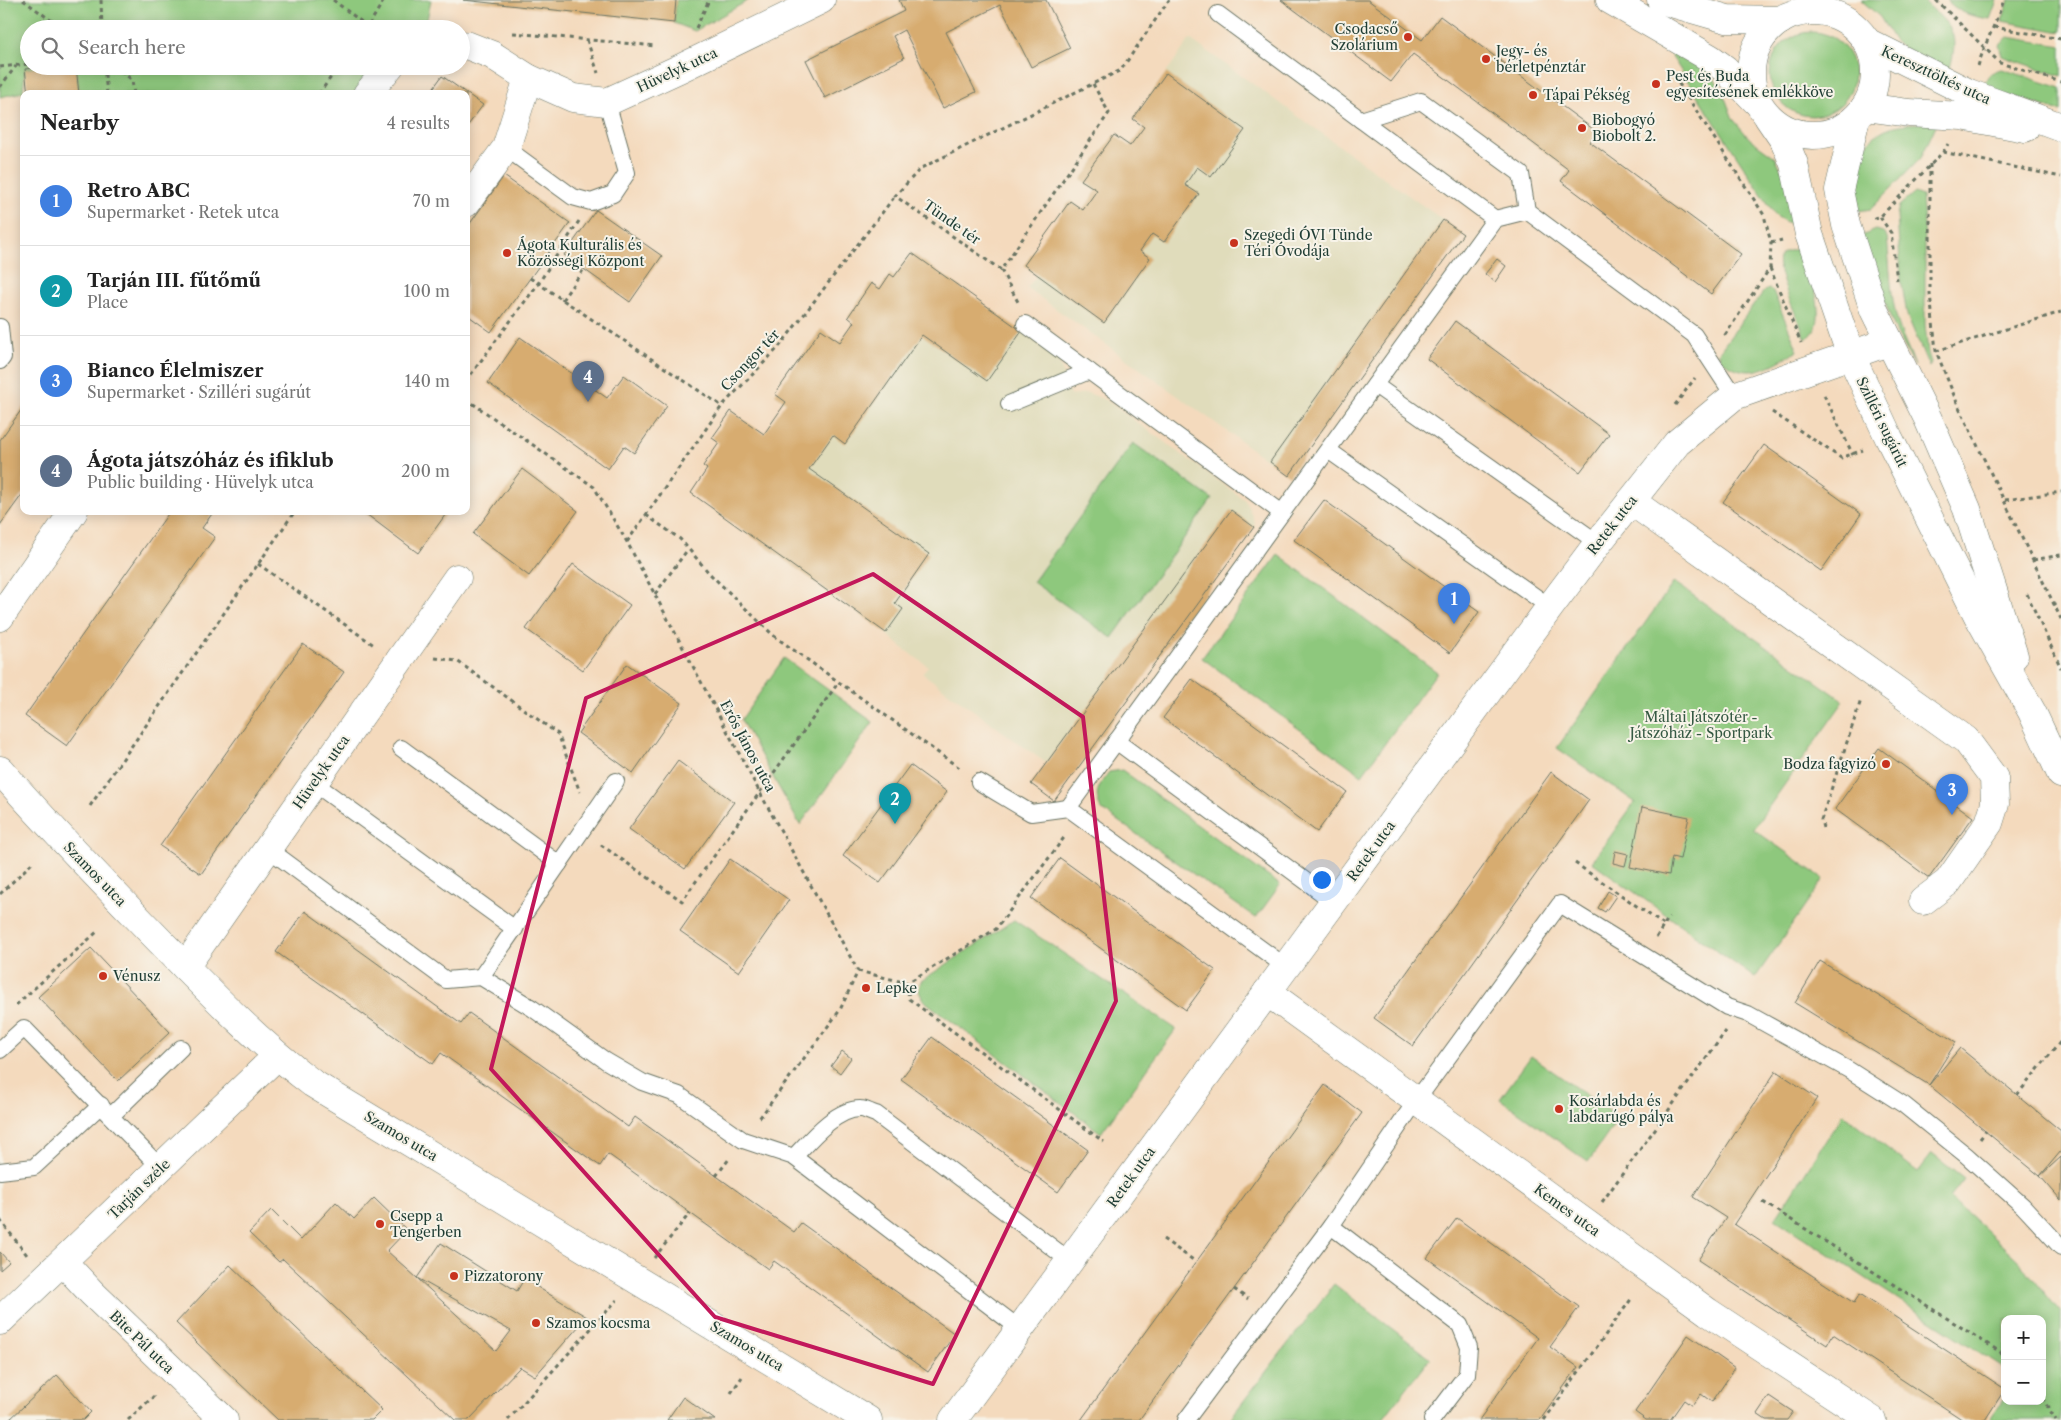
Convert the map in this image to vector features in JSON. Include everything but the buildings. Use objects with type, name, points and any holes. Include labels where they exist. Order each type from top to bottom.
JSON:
[{"type":"street","name":"Hüvelyk utca","points":[[607,102],[821,0]]},
{"type":"street","points":[[1610,0],[1685,42],[1725,69],[1783,129],[1802,135],[1822,135],[1840,130],[1861,112],[1873,92],[1875,74],[1873,58],[1854,22],[1821,11],[1727,19],[1661,0]]},
{"type":"street","points":[[1762,109],[1751,80],[1752,59],[1757,46],[1765,34],[1785,13]]},
{"type":"street","name":"Kereszttöltés utca","points":[[1854,22],[1965,104],[2061,135]]},
{"type":"street","points":[[470,46],[492,55],[528,78],[573,98],[607,102]]},
{"type":"street","points":[[371,90],[383,75]]},
{"type":"street","points":[[470,198],[506,148],[528,78]]},
{"type":"street","name":"Kereszttöltés utca","points":[[1861,112],[1909,113],[1965,104],[2061,127]]},
{"type":"street","name":"Szilléri sugárút","points":[[1762,109],[1785,142],[1794,164],[1809,234],[1851,356],[1893,446],[1978,616],[2032,712],[2061,774]]},
{"type":"street","name":"Szilléri sugárút","points":[[1861,112],[1839,190],[1846,225],[1874,310],[1888,342],[1928,419],[1968,509],[2032,712]]},
{"type":"street","name":"Retek utca","points":[[953,1420],[1598,543],[1678,443],[1734,396],[1888,342]]},
{"type":"street","points":[[1631,501],[1966,740],[1994,778],[1995,804],[1989,823],[1948,882],[1923,901]]},
{"type":"street","points":[[0,617],[71,515]]},
{"type":"street","name":"Hüvelyk utca","points":[[185,966],[457,578]]},
{"type":"street","name":"Szamos utca","points":[[1,772],[60,837],[236,1020],[277,1056],[312,1082],[868,1420]]},
{"type":"street","name":"Kemes utca","points":[[1267,992],[1708,1312],[1872,1420]]},
{"type":"street","name":"Tarján széle","points":[[0,1321],[277,1056]]},
{"type":"street","name":"Bite Pál utca","points":[[54,1270],[92,1293],[224,1420]]},
{"type":"lane","points":[[1218,14],[1496,219]]},
{"type":"lane","points":[[1362,120],[1421,101],[1521,174],[1527,211],[1694,335],[1734,396]]},
{"type":"lane","points":[[506,148],[573,196],[591,202],[613,194],[627,173],[607,102]]},
{"type":"lane","points":[[1074,812],[1116,741],[1496,219],[1527,211]]},
{"type":"lane","points":[[1025,324],[1282,513]]},
{"type":"lane","points":[[0,327],[3,357],[0,361]]},
{"type":"lane","points":[[1008,404],[1089,371]]},
{"type":"lane","points":[[1375,385],[1598,543]]},
{"type":"lane","points":[[1328,450],[1550,608]]},
{"type":"lane","points":[[1116,741],[1334,902]]},
{"type":"lane","points":[[401,748],[559,864]]},
{"type":"lane","points":[[481,977],[616,781]]},
{"type":"lane","points":[[980,782],[1031,814],[1074,812],[1286,967]]},
{"type":"lane","points":[[314,783],[514,929]]},
{"type":"lane","points":[[267,848],[446,980],[481,977],[532,1008],[606,1061],[642,1082],[679,1095],[743,1140],[794,1156],[1020,1328]]},
{"type":"lane","points":[[1186,1420],[1332,1226],[1416,1101],[1560,904],[1727,1007],[1745,1012],[1849,1070],[1904,1105],[1966,1155],[2023,1206],[2061,1247]]},
{"type":"lane","points":[[0,1050],[24,1028],[161,1168]]},
{"type":"lane","points":[[0,1171],[34,1168],[181,1048]]},
{"type":"lane","points":[[794,1156],[820,1128],[844,1114],[861,1109],[876,1114],[1070,1261]]},
{"type":"lane","points":[[1332,1226],[1460,1325],[1469,1347],[1467,1374],[1432,1420]]},
{"type":"path","points":[[23,0],[51,20]]},
{"type":"path","points":[[101,0],[102,20]]},
{"type":"path","points":[[333,0],[359,20]]},
{"type":"path","points":[[373,20],[384,0]]},
{"type":"path","points":[[895,196],[921,168],[1121,70],[1169,0]]},
{"type":"path","points":[[1936,0],[2000,63],[2061,82]]},
{"type":"path","points":[[1846,225],[1880,216],[1943,152],[1955,134],[1984,46],[1994,27],[2004,0]]},
{"type":"path","points":[[1994,27],[2061,39]]},
{"type":"path","points":[[1665,32],[1657,50],[1764,215],[1771,243],[1770,268],[1709,359]]},
{"type":"path","points":[[509,33],[666,47]]},
{"type":"path","points":[[0,87],[16,65]]},
{"type":"path","points":[[0,67],[20,65]]},
{"type":"path","points":[[105,75],[107,90]]},
{"type":"path","points":[[126,75],[132,80],[133,90]]},
{"type":"path","points":[[323,90],[333,75]]},
{"type":"path","points":[[1025,324],[1016,297],[1001,270],[1109,113],[1093,84]]},
{"type":"path","points":[[1943,152],[2061,177]]},
{"type":"path","points":[[1930,164],[1930,293],[1936,351],[1958,405],[2061,619]]},
{"type":"path","name":"Tünde tér","points":[[895,196],[1001,270]]},
{"type":"path","name":"Csongor tér","points":[[626,542],[722,406],[779,347],[895,196]]},
{"type":"path","points":[[470,376],[538,284],[591,202]]},
{"type":"path","points":[[1771,243],[1809,234]]},
{"type":"path","points":[[562,300],[584,269]]},
{"type":"path","points":[[530,278],[722,406]]},
{"type":"path","points":[[1936,351],[2061,312]]},
{"type":"path","points":[[1734,396],[1752,398],[1841,458],[1853,455]]},
{"type":"path","name":"Erős János utca","points":[[470,402],[594,487],[626,542],[759,792],[858,971]]},
{"type":"path","points":[[2005,500],[2061,492]]},
{"type":"path","points":[[90,806],[292,515]]},
{"type":"path","points":[[646,515],[680,539],[710,574],[774,636],[980,782]]},
{"type":"path","points":[[654,594],[688,548]]},
{"type":"path","points":[[2033,560],[2061,555]]},
{"type":"path","points":[[258,564],[401,657],[457,661],[558,734],[586,825],[682,901],[838,683]]},
{"type":"path","points":[[1823,828],[1820,820],[1871,671]]},
{"type":"path","points":[[743,1140],[840,1010],[858,971],[907,983],[996,928],[1074,812]]},
{"type":"path","points":[[0,894],[34,861]]},
{"type":"path","points":[[1576,863],[1664,925]]},
{"type":"path","points":[[26,997],[98,931]]},
{"type":"path","points":[[907,983],[909,999],[1104,1142]]},
{"type":"path","points":[[1586,1224],[1745,1012]]},
{"type":"path","points":[[2017,1095],[2061,1041]]},
{"type":"path","points":[[1763,1202],[2001,1352]]},
{"type":"path","points":[[508,1420],[602,1315],[638,1280],[690,1213]]},
{"type":"path","points":[[0,1220],[54,1270]]},
{"type":"path","points":[[1163,1238],[1196,1262]]},
{"type":"path","points":[[1544,1420],[1632,1298]]},
{"type":"path","points":[[128,1420],[154,1396]]},
{"type":"path","points":[[2046,1404],[2056,1420]]},
{"type":"highlighted area","points":[[873,574],[1083,717],[1116,1001],[933,1384],[715,1317],[491,1069],[586,698]]},
{"type":"shaded area","name":"Szegedi ÓVI Tünde Téri Óvodája","points":[[1190,39],[1443,220],[1270,462],[1027,288],[1037,275],[1024,265],[1070,201],[1083,210],[1096,191],[1081,180],[1114,135],[1130,146],[1144,127],[1133,119]]},
{"type":"shaded area","points":[[912,253],[1022,331],[1059,361],[1070,395],[1088,393],[1106,400],[1245,500],[1255,522],[1254,527],[1230,511],[1046,763],[922,673],[928,666],[905,650],[886,633],[691,493],[707,470],[703,466],[719,443],[712,438],[731,411],[764,434],[786,403],[775,394],[821,329],[840,342],[854,322],[848,317],[871,283],[880,289],[890,274],[895,277]]},
{"type":"green space","points":[[0,0],[431,0],[427,20],[20,20],[20,75],[24,75],[23,90],[20,90],[20,93],[0,97]]},
{"type":"green space","points":[[676,0],[749,0],[695,31],[674,23]]},
{"type":"green space","points":[[1861,0],[1923,0],[1947,25],[1954,39],[1949,73],[1906,52],[1894,40],[1880,17]]},
{"type":"green space","points":[[1946,0],[1997,0],[1990,19],[1966,14]]},
{"type":"green space","points":[[2009,0],[2061,0],[2061,32],[2002,21]]},
{"type":"green space","points":[[1812,32],[1828,35],[1842,44],[1851,58],[1854,74],[1851,90],[1842,104],[1828,113],[1812,116],[1796,113],[1782,104],[1773,90],[1770,74],[1773,58],[1782,44],[1796,35]]},
{"type":"green space","points":[[2008,37],[2061,46],[2061,76],[2002,56],[1999,45]]},
{"type":"green space","points":[[1670,47],[1711,72],[1725,98],[1733,119],[1750,139],[1775,157],[1790,186],[1794,225],[1776,216],[1672,57]]},
{"type":"green space","points":[[2002,69],[2061,88],[2061,111],[1983,88],[1989,75]]},
{"type":"green space","points":[[77,75],[369,75],[359,90],[79,90]]},
{"type":"green space","points":[[1919,123],[1937,123],[1921,158],[1871,209],[1851,212],[1851,187],[1857,162],[1862,151],[1870,141],[1879,133],[1891,127]]},
{"type":"green space","points":[[1914,193],[1922,196],[1925,242],[1925,325],[1928,353],[1931,362],[1929,367],[1907,315],[1901,279],[1897,215],[1899,206]]},
{"type":"green space","points":[[1876,230],[1883,232],[1887,237],[1895,313],[1915,366],[1896,331],[1859,237]]},
{"type":"green space","points":[[1800,248],[1813,282],[1818,309],[1818,321],[1814,331],[1806,339],[1784,285],[1779,264],[1779,258],[1783,254]]},
{"type":"green space","points":[[1769,289],[1773,291],[1798,351],[1759,370],[1741,370],[1731,366],[1720,359],[1719,352],[1764,291]]},
{"type":"green space","points":[[1133,443],[1212,499],[1112,638],[1033,582]]},
{"type":"green space","points":[[1278,555],[1437,672],[1362,775],[1202,658]]},
{"type":"green space","name":"Máltai Játszótér - Játszóház - Sportpark","points":[[1674,582],[1844,701],[1753,829],[1824,879],[1755,978],[1592,862],[1635,802],[1557,748]]},
{"type":"green space","points":[[784,658],[873,722],[800,825],[741,720]]},
{"type":"green space","points":[[1122,770],[1280,885],[1256,918],[1101,809],[1097,798],[1100,785],[1109,772]]},
{"type":"green space","points":[[1014,920],[1176,1029],[1101,1133],[927,1003],[920,993],[921,981]]},
{"type":"green space","name":"Kosárlabda és labdarúgó pálya","points":[[1531,1056],[1619,1118],[1588,1162],[1500,1099]]},
{"type":"green space","points":[[1843,1114],[1918,1172],[1932,1154],[1964,1179],[1950,1197],[2018,1260],[2061,1313],[2061,1420],[1989,1420],[2001,1403],[2001,1405],[2046,1405],[2046,1315],[2001,1315],[2001,1366],[1775,1219]]},
{"type":"green space","points":[[1334,1284],[1430,1358],[1382,1420],[1229,1420]]},
{"type":"place","name":"Csodacső Szolárium","points":[[1408,37]]},
{"type":"place","name":"Jegy- és bérletpénztár","points":[[1486,59]]},
{"type":"place","name":"Pest és Buda egyesítésének emlékköve","points":[[1656,84]]},
{"type":"place","name":"Tápai Pékség","points":[[1533,95]]},
{"type":"place","name":"Biobogyó Biobolt 2.","points":[[1582,128]]},
{"type":"place","name":"Szegedi ÓVI Tünde Téri Óvodája","points":[[1234,243]]},
{"type":"place","name":"Ágota Kulturális és Közösségi Központ","points":[[507,253]]},
{"type":"place","name":"Ágota játszóház és ifiklub","points":[[588,402]]},
{"type":"place","name":"Retro ABC","points":[[1454,624]]},
{"type":"place","name":"Bodza fagyizó","points":[[1886,764]]},
{"type":"place","name":"Bianco Élelmiszer","points":[[1952,815]]},
{"type":"place","name":"Tarján III. fűtőmű","points":[[895,824]]},
{"type":"place","name":"Vénusz","points":[[103,976]]},
{"type":"place","name":"Lepke","points":[[866,988]]},
{"type":"place","name":"Kosárlabda és labdarúgó pálya","points":[[1559,1109]]},
{"type":"place","name":"Csepp a Tengerben","points":[[380,1224]]},
{"type":"place","name":"Pizzatorony","points":[[454,1276]]},
{"type":"place","name":"Szamos kocsma","points":[[536,1323]]}]
